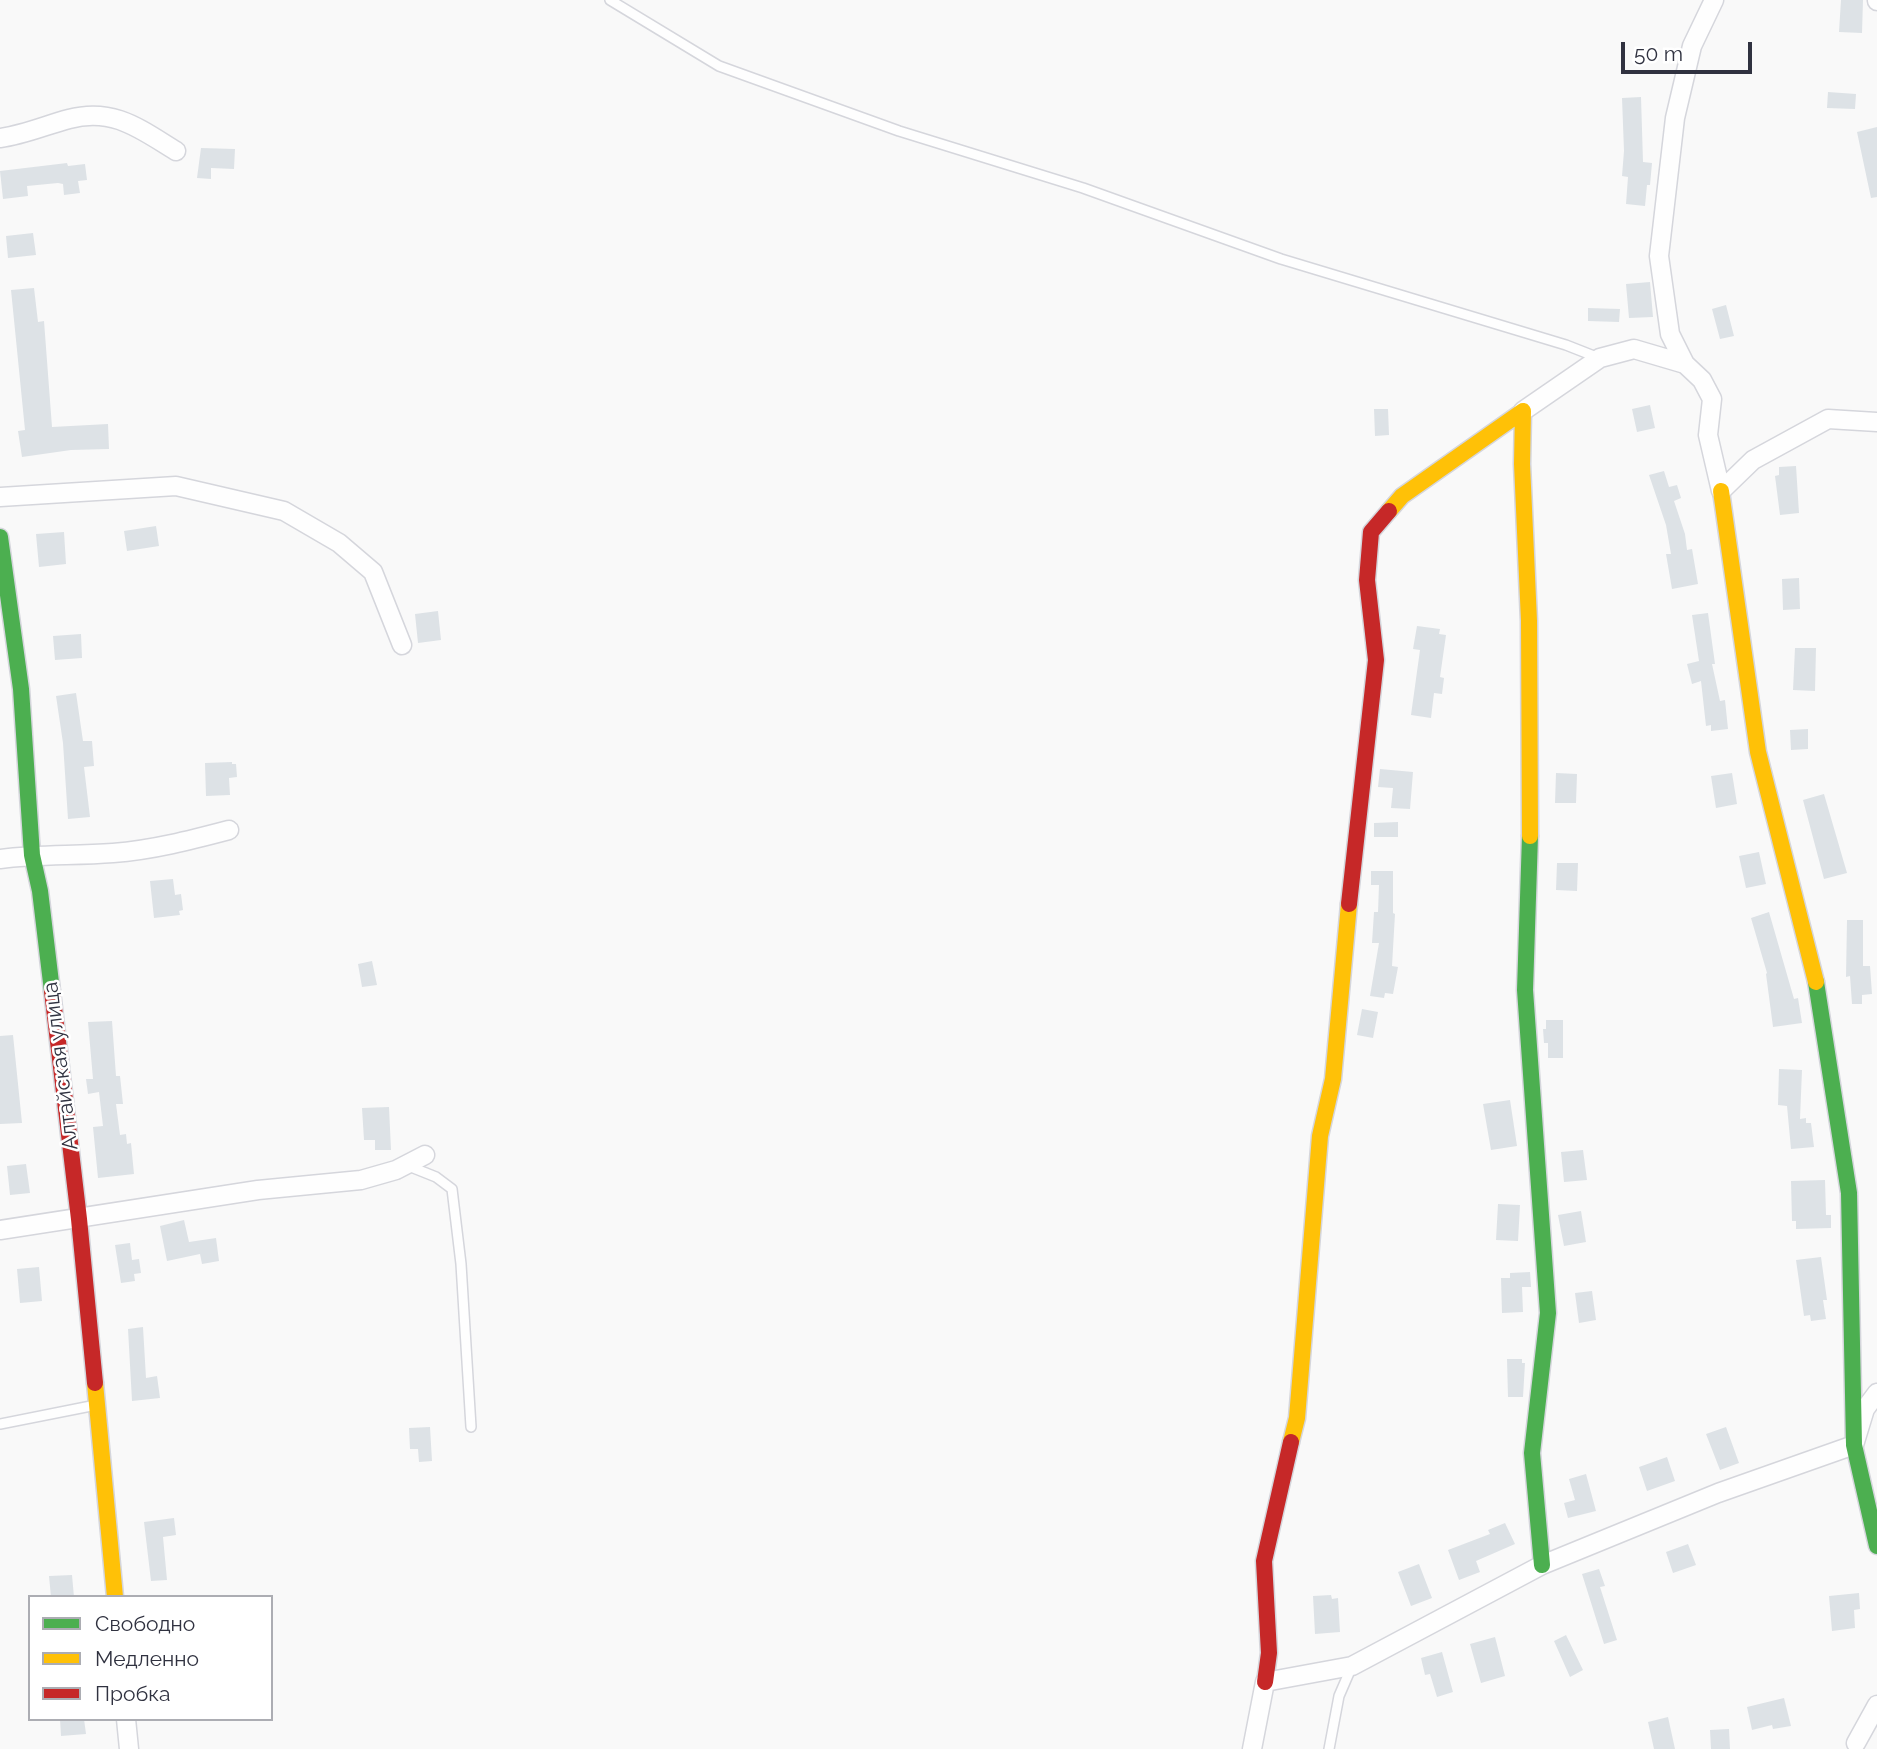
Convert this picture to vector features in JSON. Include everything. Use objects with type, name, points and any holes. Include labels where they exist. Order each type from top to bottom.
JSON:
[{"type":"street","points":[[1713,0],[1692,46],[1675,118],[1659,256],[1670,334],[1685,364],[1702,380],[1712,400],[1709,435],[1721,491],[1758,752],[1817,985],[1849,1193],[1854,1445],[1877,1546]]},
{"type":"street","points":[[0,138],[17,136],[71,118],[101,115],[128,122],[176,151]]},
{"type":"street","points":[[1252,1749],[1269,1653],[1264,1561],[1297,1418],[1320,1136],[1333,1079],[1351,878],[1376,660],[1367,580],[1371,532],[1402,496],[1600,358],[1634,349],[1685,364]]},
{"type":"street","points":[[1523,411],[1522,464],[1529,621],[1530,857],[1525,990],[1548,1313],[1532,1453],[1542,1564]]},
{"type":"street","points":[[1721,491],[1753,460],[1828,419],[1877,422]]},
{"type":"street","points":[[0,498],[176,486],[284,511],[339,544],[373,572],[402,645]]},
{"type":"street","name":"Алтайская улица","points":[[0,537],[21,689],[32,855],[40,891],[79,1219],[115,1595]]},
{"type":"street","points":[[0,859],[32,855],[113,853],[166,847],[229,830]]},
{"type":"street","points":[[0,1230],[258,1190],[361,1181],[396,1171],[425,1155]]},
{"type":"street","points":[[1854,1445],[1865,1409],[1877,1393]]},
{"type":"street","points":[[1265,1682],[1352,1666],[1542,1564],[1718,1493],[1854,1445]]},
{"type":"street","points":[[1852,1747],[1877,1705]]},
{"type":"street","points":[[126,1721],[129,1749]]},
{"type":"street","points":[[1852,1747],[1877,1731]]},
{"type":"lane","points":[[611,0],[719,66],[899,131],[1083,188],[1281,259],[1566,345],[1600,358]]},
{"type":"lane","points":[[406,1165],[436,1177],[452,1189],[461,1264],[471,1427]]},
{"type":"lane","points":[[0,1424],[98,1405]]},
{"type":"lane","points":[[1329,1749],[1339,1696],[1352,1666]]},
{"type":"building","points":[[1841,0],[1863,0],[1862,33],[1839,32]]},
{"type":"building","points":[[1828,92],[1856,94],[1855,109],[1827,108]]},
{"type":"building","points":[[1641,97],[1643,162],[1652,163],[1645,206],[1626,204],[1628,177],[1622,176],[1622,98]]},
{"type":"building","points":[[1877,127],[1877,197],[1871,198],[1857,132]]},
{"type":"building","points":[[201,148],[235,149],[234,169],[211,168],[211,179],[197,178]]},
{"type":"building","points":[[67,163],[68,166],[85,164],[87,180],[78,181],[80,193],[64,195],[63,184],[58,183],[27,186],[28,196],[3,199],[0,171]]},
{"type":"building","points":[[33,233],[36,255],[8,258],[6,236]]},
{"type":"building","points":[[1650,282],[1653,317],[1629,318],[1626,284]]},
{"type":"building","points":[[34,288],[38,322],[44,321],[52,427],[108,424],[109,449],[71,450],[22,457],[18,431],[25,430],[11,290]]},
{"type":"building","points":[[1726,305],[1734,336],[1720,339],[1712,309]]},
{"type":"building","points":[[1588,308],[1620,309],[1619,322],[1588,321]]},
{"type":"building","points":[[1650,405],[1655,428],[1637,432],[1632,409]]},
{"type":"building","points":[[1374,409],[1388,409],[1389,435],[1375,436]]},
{"type":"building","points":[[1796,466],[1799,513],[1780,515],[1775,476],[1779,475],[1779,467]]},
{"type":"building","points":[[1664,471],[1669,487],[1677,485],[1681,498],[1674,501],[1685,534],[1687,550],[1692,549],[1698,584],[1672,589],[1666,554],[1671,554],[1666,525],[1649,475]]},
{"type":"building","points":[[156,526],[159,546],[127,551],[124,531]]},
{"type":"building","points":[[64,532],[66,564],[39,567],[36,534]]},
{"type":"building","points":[[1799,578],[1800,609],[1783,610],[1782,579]]},
{"type":"building","points":[[438,611],[441,640],[418,643],[415,614]]},
{"type":"building","points":[[1708,613],[1715,664],[1712,664],[1720,701],[1725,700],[1728,729],[1711,731],[1711,725],[1706,726],[1701,681],[1692,684],[1687,664],[1699,661],[1692,615]]},
{"type":"building","points":[[1417,626],[1440,629],[1439,634],[1446,635],[1440,677],[1444,678],[1442,694],[1434,693],[1431,718],[1411,715],[1420,650],[1413,649]]},
{"type":"building","points":[[81,634],[82,658],[55,660],[53,636]]},
{"type":"building","points":[[1795,648],[1816,648],[1815,691],[1793,690]]},
{"type":"building","points":[[76,693],[83,741],[92,741],[94,766],[84,767],[90,817],[68,819],[63,743],[56,696]]},
{"type":"building","points":[[1808,729],[1808,749],[1791,750],[1790,730]]},
{"type":"building","points":[[205,763],[236,764],[237,777],[229,778],[230,795],[206,796]]},
{"type":"building","points":[[1380,769],[1413,772],[1410,809],[1391,808],[1393,788],[1378,787]]},
{"type":"building","points":[[1556,773],[1577,774],[1576,803],[1555,803]]},
{"type":"building","points":[[1732,773],[1737,804],[1716,808],[1711,776]]},
{"type":"building","points":[[1824,794],[1847,873],[1824,879],[1803,800]]},
{"type":"building","points":[[1398,822],[1398,837],[1374,837],[1374,823]]},
{"type":"building","points":[[1759,852],[1766,884],[1746,888],[1739,856]]},
{"type":"building","points":[[1557,863],[1578,863],[1577,891],[1556,890]]},
{"type":"building","points":[[1371,871],[1393,871],[1395,914],[1392,966],[1398,967],[1393,994],[1385,993],[1384,998],[1370,996],[1379,943],[1372,943],[1374,912],[1378,912],[1379,885],[1371,885]]},
{"type":"building","points":[[173,879],[175,895],[181,894],[183,910],[179,911],[180,915],[154,918],[150,881]]},
{"type":"building","points":[[1769,912],[1794,999],[1798,998],[1802,1023],[1773,1027],[1767,973],[1751,918]]},
{"type":"building","points":[[1847,920],[1863,920],[1863,966],[1870,966],[1872,994],[1862,995],[1862,1004],[1852,1004],[1850,976],[1846,977]]},
{"type":"building","points":[[372,961],[377,985],[362,987],[358,964]]},
{"type":"building","points":[[1362,1009],[1378,1012],[1373,1038],[1357,1035]]},
{"type":"building","points":[[1546,1020],[1563,1020],[1563,1058],[1548,1058],[1548,1043],[1544,1043],[1543,1029],[1546,1029]]},
{"type":"building","points":[[112,1021],[116,1076],[120,1076],[123,1104],[116,1104],[120,1135],[126,1134],[127,1144],[131,1143],[134,1174],[98,1178],[93,1127],[103,1126],[99,1092],[88,1094],[86,1079],[93,1079],[88,1022]]},
{"type":"building","points":[[13,1035],[22,1123],[0,1124],[0,1036]]},
{"type":"building","points":[[1779,1069],[1802,1070],[1800,1119],[1806,1118],[1806,1123],[1811,1123],[1814,1147],[1791,1149],[1787,1106],[1778,1105]]},
{"type":"building","points":[[1510,1100],[1517,1146],[1491,1150],[1483,1104]]},
{"type":"building","points":[[389,1107],[391,1150],[375,1150],[375,1140],[364,1140],[362,1108]]},
{"type":"building","points":[[1583,1150],[1587,1180],[1564,1182],[1561,1152]]},
{"type":"building","points":[[26,1164],[30,1193],[10,1195],[7,1166]]},
{"type":"building","points":[[1825,1180],[1826,1215],[1831,1215],[1831,1228],[1796,1229],[1796,1221],[1792,1221],[1791,1181]]},
{"type":"building","points":[[1498,1204],[1520,1205],[1518,1241],[1496,1240]]},
{"type":"building","points":[[1581,1211],[1586,1242],[1564,1246],[1558,1215]]},
{"type":"building","points":[[184,1220],[189,1242],[216,1238],[219,1261],[202,1264],[200,1254],[167,1261],[160,1226]]},
{"type":"building","points":[[130,1243],[132,1260],[139,1259],[141,1273],[134,1274],[135,1281],[121,1283],[115,1245]]},
{"type":"building","points":[[1821,1257],[1827,1300],[1823,1300],[1826,1319],[1811,1321],[1810,1315],[1804,1316],[1796,1260]]},
{"type":"building","points":[[39,1267],[42,1301],[20,1303],[17,1269]]},
{"type":"building","points":[[1530,1272],[1531,1287],[1522,1287],[1523,1312],[1502,1313],[1501,1278],[1510,1278],[1510,1273]]},
{"type":"building","points":[[1592,1291],[1596,1320],[1579,1323],[1575,1293]]},
{"type":"building","points":[[143,1327],[146,1378],[157,1376],[160,1398],[132,1401],[128,1329]]},
{"type":"building","points":[[1507,1359],[1522,1359],[1522,1363],[1525,1363],[1523,1397],[1508,1397]]},
{"type":"building","points":[[430,1427],[432,1461],[419,1462],[418,1449],[410,1449],[409,1428]]},
{"type":"building","points":[[1726,1427],[1739,1463],[1720,1470],[1706,1434]]},
{"type":"building","points":[[1667,1457],[1675,1481],[1647,1491],[1639,1467]]},
{"type":"building","points":[[1586,1474],[1596,1511],[1568,1518],[1564,1503],[1575,1500],[1569,1479]]},
{"type":"building","points":[[174,1518],[176,1535],[163,1537],[167,1580],[151,1581],[144,1522]]},
{"type":"building","points":[[1505,1523],[1515,1544],[1476,1561],[1480,1572],[1459,1580],[1448,1550],[1490,1534],[1488,1530]]},
{"type":"building","points":[[1688,1544],[1696,1565],[1673,1573],[1666,1552]]},
{"type":"building","points":[[1419,1564],[1432,1598],[1411,1606],[1398,1572]]},
{"type":"building","points":[[1599,1569],[1605,1586],[1600,1587],[1617,1640],[1604,1644],[1582,1574]]},
{"type":"building","points":[[72,1575],[74,1595],[51,1595],[49,1576]]},
{"type":"building","points":[[1859,1593],[1860,1609],[1854,1610],[1855,1628],[1832,1631],[1829,1596]]},
{"type":"building","points":[[1331,1595],[1332,1599],[1338,1598],[1340,1632],[1315,1634],[1313,1596]]},
{"type":"building","points":[[1566,1635],[1583,1670],[1570,1677],[1554,1641]]},
{"type":"building","points":[[1495,1637],[1505,1676],[1481,1683],[1470,1644]]},
{"type":"building","points":[[1442,1652],[1453,1692],[1437,1697],[1430,1674],[1425,1675],[1421,1658]]},
{"type":"building","points":[[1784,1698],[1791,1726],[1773,1729],[1772,1725],[1752,1730],[1747,1707]]},
{"type":"building","points":[[1668,1717],[1675,1749],[1654,1749],[1648,1722]]},
{"type":"building","points":[[60,1721],[84,1721],[86,1734],[61,1736]]},
{"type":"building","points":[[1729,1729],[1730,1749],[1711,1749],[1710,1730]]},
{"type":"traffic: fast","points":[[0,537],[21,689],[32,855],[40,891],[52,991]]},
{"type":"traffic: fast","points":[[1530,836],[1525,990],[1548,1313],[1532,1453],[1542,1565]]},
{"type":"traffic: fast","points":[[1816,982],[1849,1193],[1854,1445],[1877,1546]]},
{"type":"traffic: slow","points":[[1389,511],[1402,496],[1523,411],[1522,464],[1529,621],[1530,836]]},
{"type":"traffic: slow","points":[[1721,491],[1758,752],[1816,982]]},
{"type":"traffic: slow","points":[[1291,1442],[1297,1418],[1320,1136],[1333,1079],[1349,904]]},
{"type":"traffic: slow","points":[[95,1383],[115,1595]]},
{"type":"traffic: jam","points":[[1349,904],[1376,660],[1367,580],[1371,532],[1389,511]]},
{"type":"traffic: jam","points":[[52,991],[95,1383]]},
{"type":"traffic: jam","points":[[1265,1682],[1269,1653],[1264,1561],[1291,1442]]}]
